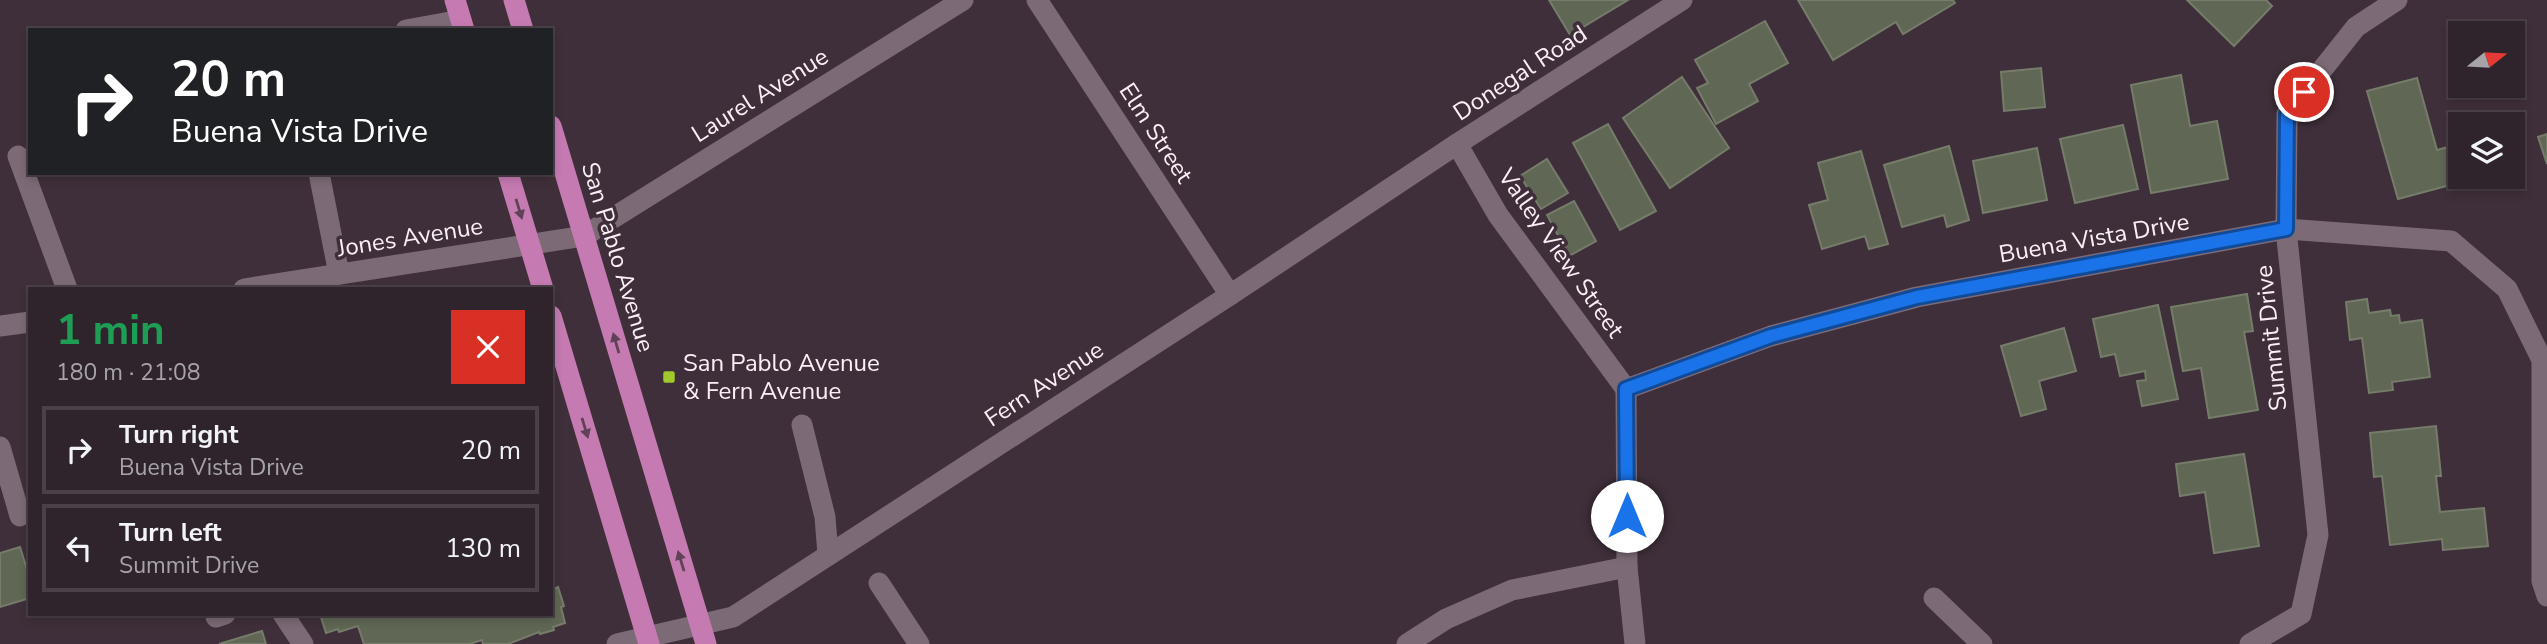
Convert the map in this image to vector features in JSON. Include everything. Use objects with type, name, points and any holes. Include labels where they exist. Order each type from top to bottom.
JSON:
[{"type":"main road","points":[[514,0],[522,28]]},
{"type":"main road","name":"San Pablo Avenue","points":[[553,133],[703,635]]},
{"type":"main road","points":[[509,175],[542,287]]},
{"type":"main road","points":[[553,323],[648,641]]},
{"type":"street","name":"Elm Street","points":[[1037,0],[1230,295]]},
{"type":"street","name":"Donegal Road","points":[[1457,144],[1682,0]]},
{"type":"street","name":"Summit Drive","points":[[2250,644],[2301,614],[2318,535],[2286,229],[2287,114],[2356,27],[2397,0]]},
{"type":"street","name":"Laurel Avenue","points":[[584,236],[950,3]]},
{"type":"street","points":[[414,28],[460,17]]},
{"type":"street","name":"Fern Avenue","points":[[617,644],[703,635],[1230,295],[1457,144]]},
{"type":"street","name":"Valley View Street","points":[[1457,144],[1498,215],[1626,389]]},
{"type":"street","points":[[18,156],[66,287]]},
{"type":"street","points":[[319,175],[339,274]]},
{"type":"street","name":"Buena Vista Drive","points":[[1626,389],[1771,336],[1917,297],[2286,229],[2451,242],[2507,289],[2542,360],[2542,581],[2547,596]]},
{"type":"street","name":"Jones Avenue","points":[[257,287],[584,236]]},
{"type":"street","points":[[0,326],[28,322]]},
{"type":"street","points":[[1626,389],[1627,567],[1635,644]]},
{"type":"street","points":[[802,425],[825,517],[828,555]]},
{"type":"street","points":[[0,447],[20,516]]},
{"type":"street","points":[[1407,644],[1446,619],[1512,590],[1627,567]]},
{"type":"street","points":[[879,583],[919,644]]},
{"type":"street","points":[[1934,598],[1982,644]]},
{"type":"street","points":[[284,616],[303,644]]},
{"type":"building","points":[[1549,0],[1628,0],[1570,35]]},
{"type":"building","points":[[1798,0],[1953,0],[1955,3],[1903,34],[1896,22],[1833,60]]},
{"type":"building","points":[[2187,0],[2266,0],[2272,6],[2234,46]]},
{"type":"building","points":[[1765,21],[1788,63],[1749,84],[1758,101],[1716,124],[1697,88],[1708,83],[1695,60]]},
{"type":"building","points":[[2041,68],[2045,107],[2004,111],[2001,72]]},
{"type":"building","points":[[2181,75],[2190,126],[2217,121],[2228,179],[2151,193],[2131,85]]},
{"type":"building","points":[[1682,77],[1729,148],[1670,188],[1623,118]]},
{"type":"building","points":[[2417,78],[2437,150],[2448,147],[2448,186],[2398,199],[2367,91]]},
{"type":"building","points":[[1608,124],[1656,211],[1620,230],[1573,143]]},
{"type":"building","points":[[2123,125],[2138,189],[2075,203],[2060,139]]},
{"type":"building","points":[[2547,134],[2547,164],[2538,137]]},
{"type":"building","points":[[1949,146],[1969,220],[1947,227],[1944,215],[1902,227],[1884,165]]},
{"type":"building","points":[[2037,148],[2047,200],[1983,213],[1973,161]]},
{"type":"building","points":[[1861,151],[1888,244],[1869,249],[1865,236],[1822,249],[1809,205],[1828,200],[1818,163]]},
{"type":"building","points":[[1547,159],[1568,193],[1541,209],[1520,176]]},
{"type":"building","points":[[1574,201],[1596,241],[1569,256],[1547,215]]},
{"type":"building","points":[[2247,294],[2253,331],[2244,332],[2258,410],[2209,418],[2201,368],[2183,371],[2171,307]]},
{"type":"building","points":[[2367,299],[2369,313],[2390,310],[2391,316],[2399,315],[2400,323],[2422,320],[2430,377],[2392,382],[2393,390],[2369,393],[2362,338],[2350,340],[2346,302]]},
{"type":"building","points":[[2158,305],[2178,399],[2142,406],[2137,381],[2146,380],[2145,371],[2120,376],[2115,354],[2101,357],[2093,319]]},
{"type":"building","points":[[2064,328],[2076,371],[2039,381],[2046,409],[2021,416],[2001,346]]},
{"type":"building","points":[[2436,426],[2441,476],[2436,476],[2440,512],[2484,508],[2488,546],[2443,550],[2442,539],[2390,545],[2382,476],[2374,477],[2370,433]]},
{"type":"building","points":[[2244,454],[2259,546],[2214,553],[2205,492],[2180,496],[2176,464]]},
{"type":"building","points":[[20,547],[28,573],[28,599],[0,607],[0,553]]},
{"type":"building","points":[[553,586],[554,589],[558,587],[564,606],[561,607],[565,623],[553,627],[554,630],[540,634],[539,632],[508,644],[483,644],[482,640],[469,644],[364,644],[358,626],[326,633],[321,616],[553,616]]},
{"type":"building","points":[[262,631],[266,644],[219,644]]},
{"type":"place","name":"San Pablo Avenue & Fern Avenue","points":[[669,377]]},
{"type":"route","points":[[1627,516],[1626,389],[1771,336],[1917,297],[2286,229],[2287,114],[2304,92]]}]
